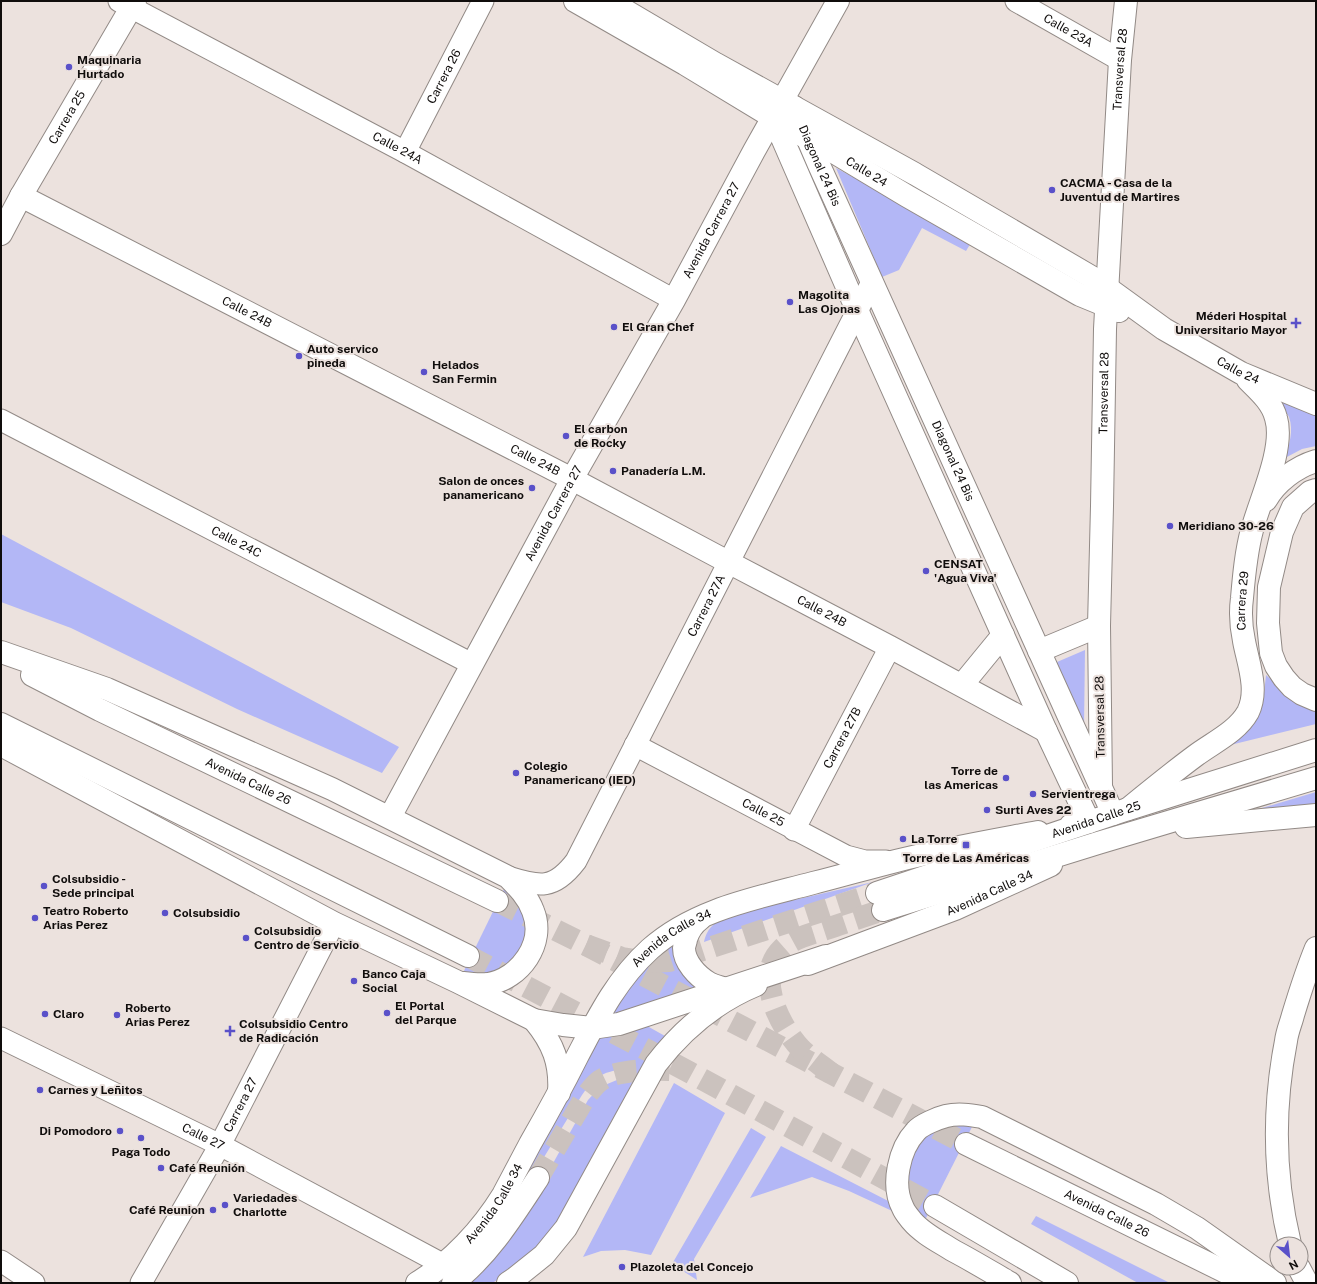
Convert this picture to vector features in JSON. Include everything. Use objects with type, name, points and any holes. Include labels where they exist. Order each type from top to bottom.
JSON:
[{"type":"main road","name":"Calle 24","points":[[575,1],[686,64],[783,108],[915,174],[1092,277],[1107,297],[1241,373],[1316,404]]},
{"type":"main road","name":"Calle 24","points":[[609,1],[716,64],[783,108],[807,138],[1080,295],[1107,297]]},
{"type":"main road","name":"Avenida Carrera 27","points":[[390,817],[572,478],[783,108],[838,1]]},
{"type":"main road","name":"Transversal 28","points":[[1101,786],[1099,626],[1107,297],[1120,60],[1126,1]]},
{"type":"main road","name":"Carrera 25","points":[[1,234],[128,3]]},
{"type":"main road","name":"Diagonal 24 Bis","points":[[783,108],[857,310],[1046,731],[1089,822]]},
{"type":"main road","name":"Diagonal 24 Bis","points":[[807,138],[1101,786],[1120,812]]},
{"type":"main road","name":"Calle 24B","points":[[21,196],[572,478],[1046,731]]},
{"type":"main road","name":"Carrera 29","points":[[1120,812],[1239,724],[1248,711],[1252,699],[1253,688],[1243,639],[1241,607],[1245,559],[1252,530],[1271,470],[1277,443],[1277,419],[1265,397],[1241,373]]},
{"type":"main road","points":[[1252,530],[1257,515],[1274,488],[1291,474],[1307,464],[1316,461]]},
{"type":"main road","points":[[1316,490],[1310,492],[1292,507],[1282,532],[1269,587],[1268,624],[1271,653],[1276,666],[1284,678],[1292,686],[1302,694],[1316,700]]},
{"type":"main road","points":[[1039,651],[1099,626]]},
{"type":"main road","points":[[962,685],[1004,635]]},
{"type":"main road","points":[[1,652],[107,689],[332,789],[508,877],[527,898],[534,912],[536,935],[533,947],[519,969],[513,975],[488,984],[458,982]]},
{"type":"main road","name":"Avenida Calle 26","points":[[1,659],[108,713],[497,901]]},
{"type":"main road","points":[[1,724],[468,956]]},
{"type":"main road","points":[[1,745],[334,923],[534,1020],[592,1028],[619,1024],[826,956]]},
{"type":"main road","name":"Avenida Calle 25","points":[[1316,750],[1089,822],[880,901],[1098,843],[1316,778]]},
{"type":"main road","points":[[1135,832],[1316,815]]},
{"type":"main road","name":"Avenida Calle 34","points":[[418,1283],[448,1274],[464,1244],[502,1196],[559,1093],[607,1001],[635,964],[665,937],[706,914],[739,903],[897,860],[1089,822]]},
{"type":"main road","name":"Avenida Calle 34","points":[[508,1283],[544,1255],[566,1228],[656,1064],[680,1034],[698,1019],[753,987],[826,956],[956,909],[1098,843]]},
{"type":"main road","points":[[706,914],[688,931],[684,948],[686,958],[692,969],[709,983],[726,989]]},
{"type":"main road","points":[[1288,1236],[1283,1216],[1278,1171],[1276,1127],[1278,1086],[1286,1040],[1304,978],[1316,948]]},
{"type":"main road","points":[[534,1020],[550,1042],[555,1054],[559,1073],[559,1093]]},
{"type":"main road","points":[[1010,1283],[925,1234],[913,1222],[903,1208],[898,1187],[900,1160],[904,1148],[916,1130],[931,1121],[946,1115],[964,1114],[982,1117],[1156,1204],[1197,1228],[1275,1283]]},
{"type":"main road","name":"Avenida Calle 26","points":[[966,1144],[1248,1283]]},
{"type":"main road","points":[[448,1274],[460,1277],[484,1253],[503,1229],[538,1178]]},
{"type":"main road","points":[[935,1206],[1067,1283]]},
{"type":"street","name":"Carrera 26","points":[[405,152],[484,1]]},
{"type":"street","name":"Calle 23A","points":[[1016,1],[1120,60]]},
{"type":"street","name":"Calle 24A","points":[[128,3],[405,152],[674,300]]},
{"type":"street","name":"Carrera 27A","points":[[508,877],[530,884],[539,885],[560,878],[567,873],[576,861],[872,282]]},
{"type":"street","name":"Calle 24C","points":[[1,420],[472,664]]},
{"type":"street","name":"Carrera 27B","points":[[794,830],[890,647]]},
{"type":"street","name":"Calle 25","points":[[635,745],[846,856],[865,861],[897,860]]},
{"type":"street","name":"Carrera 27","points":[[141,1283],[220,1145],[334,923]]},
{"type":"street","name":"Calle 27","points":[[1,1038],[220,1145],[448,1274]]},
{"type":"street","points":[[1,1261],[34,1283]]},
{"type":"shaded area","points":[[836,168],[972,241],[966,251],[922,228],[899,270],[882,277]]},
{"type":"shaded area","points":[[1278,400],[1316,415],[1316,446],[1302,449],[1285,458],[1291,427],[1289,417]]},
{"type":"shaded area","points":[[1,534],[399,747],[382,773],[237,709],[71,628],[1,602]]},
{"type":"shaded area","points":[[1085,650],[1084,728],[1057,662]]},
{"type":"shaded area","points":[[1266,675],[1287,694],[1316,711],[1316,724],[1214,749],[1255,714],[1264,694]]},
{"type":"shaded area","points":[[1316,792],[1316,803],[1271,813],[1232,817]]},
{"type":"shaded area","points":[[873,882],[704,942],[705,936],[714,924],[732,914]]},
{"type":"shaded area","points":[[507,883],[517,895],[531,932],[511,971],[461,977]]},
{"type":"shaded area","points":[[681,936],[713,991],[605,1023],[631,980]]},
{"type":"shaded area","points":[[640,1022],[665,1036],[648,1057],[633,1081],[566,1216],[538,1251],[508,1274],[492,1283],[458,1283],[541,1185],[588,1100],[600,1087],[629,1075],[628,1069],[613,1071],[601,1075],[592,1083],[582,1095],[516,1203],[446,1283],[431,1283],[450,1270],[597,1033]]},
{"type":"shaded area","points":[[674,1083],[725,1113],[651,1255],[625,1250],[601,1251],[583,1257]]},
{"type":"shaded area","points":[[975,1121],[922,1226],[903,1196],[907,1152],[921,1133]]},
{"type":"shaded area","points":[[751,1128],[766,1137],[694,1259],[697,1280],[672,1264]]},
{"type":"shaded area","points":[[781,1146],[898,1206],[903,1216],[849,1191],[812,1177],[750,1198]]},
{"type":"shaded area","points":[[1036,1216],[1170,1283],[1138,1283],[1031,1224]]},
{"type":"tunnel","points":[[586,945],[622,958],[647,962],[669,961],[877,893]]},
{"type":"tunnel","points":[[497,901],[586,945],[966,1144]]},
{"type":"tunnel","points":[[832,1074],[801,1049],[785,1027],[778,1014],[770,986],[770,973],[774,960],[786,945],[797,939],[883,910]]},
{"type":"tunnel","points":[[468,956],[689,1072],[935,1206]]},
{"type":"tunnel","points":[[538,1178],[586,1096],[601,1080],[625,1072],[670,1070]]},
{"type":"place","name":"Maquinaria Hurtado","points":[[69,67]]},
{"type":"place","name":"CACMA - Casa de la Juventud de Martires","points":[[1052,190]]},
{"type":"place","name":"Magolita Las Ojonas","points":[[790,302]]},
{"type":"place","name":"Méderi Hospital Universitario Mayor","points":[[1296,323]]},
{"type":"place","name":"El Gran Chef","points":[[614,327]]},
{"type":"place","name":"Auto servico pineda","points":[[299,356]]},
{"type":"place","name":"Helados San Fermin","points":[[424,372]]},
{"type":"place","name":"El carbon de Rocky","points":[[566,436]]},
{"type":"place","name":"Panadería L.M.","points":[[613,471]]},
{"type":"place","name":"Salon de onces panamericano","points":[[532,488]]},
{"type":"place","name":"Meridiano 30-26","points":[[1170,526]]},
{"type":"place","name":"CENSAT 'Agua Viva'","points":[[926,571]]},
{"type":"place","name":"Colegio Panamericano (IED)","points":[[516,773]]},
{"type":"place","name":"Torre de las Americas","points":[[1006,778]]},
{"type":"place","name":"Servientrega","points":[[1033,794]]},
{"type":"place","name":"Surti Aves 22","points":[[987,810]]},
{"type":"place","name":"La Torre","points":[[903,839]]},
{"type":"place","name":"Torre de Las Américas","points":[[966,845]]},
{"type":"place","name":"Colsubsidio - Sede principal","points":[[44,886]]},
{"type":"place","name":"Colsubsidio","points":[[165,913]]},
{"type":"place","name":"Teatro Roberto Arias Perez","points":[[35,918]]},
{"type":"place","name":"Colsubsidio Centro de Servicio","points":[[246,938]]},
{"type":"place","name":"Banco Caja Social","points":[[354,981]]},
{"type":"place","name":"El Portal del Parque","points":[[387,1013]]},
{"type":"place","name":"Claro","points":[[45,1014]]},
{"type":"place","name":"Roberto Arias Perez","points":[[117,1015]]},
{"type":"place","name":"Colsubsidio Centro de Radicación","points":[[230,1031]]},
{"type":"place","name":"Carnes y Leñitos","points":[[40,1090]]},
{"type":"place","name":"Di Pomodoro","points":[[120,1131]]},
{"type":"place","name":"Paga Todo","points":[[141,1138]]},
{"type":"place","name":"Café Reunión","points":[[161,1168]]},
{"type":"place","name":"Variedades Charlotte","points":[[225,1205]]},
{"type":"place","name":"Café Reunion","points":[[213,1210]]},
{"type":"place","name":"Plazoleta del Concejo","points":[[622,1267]]}]
